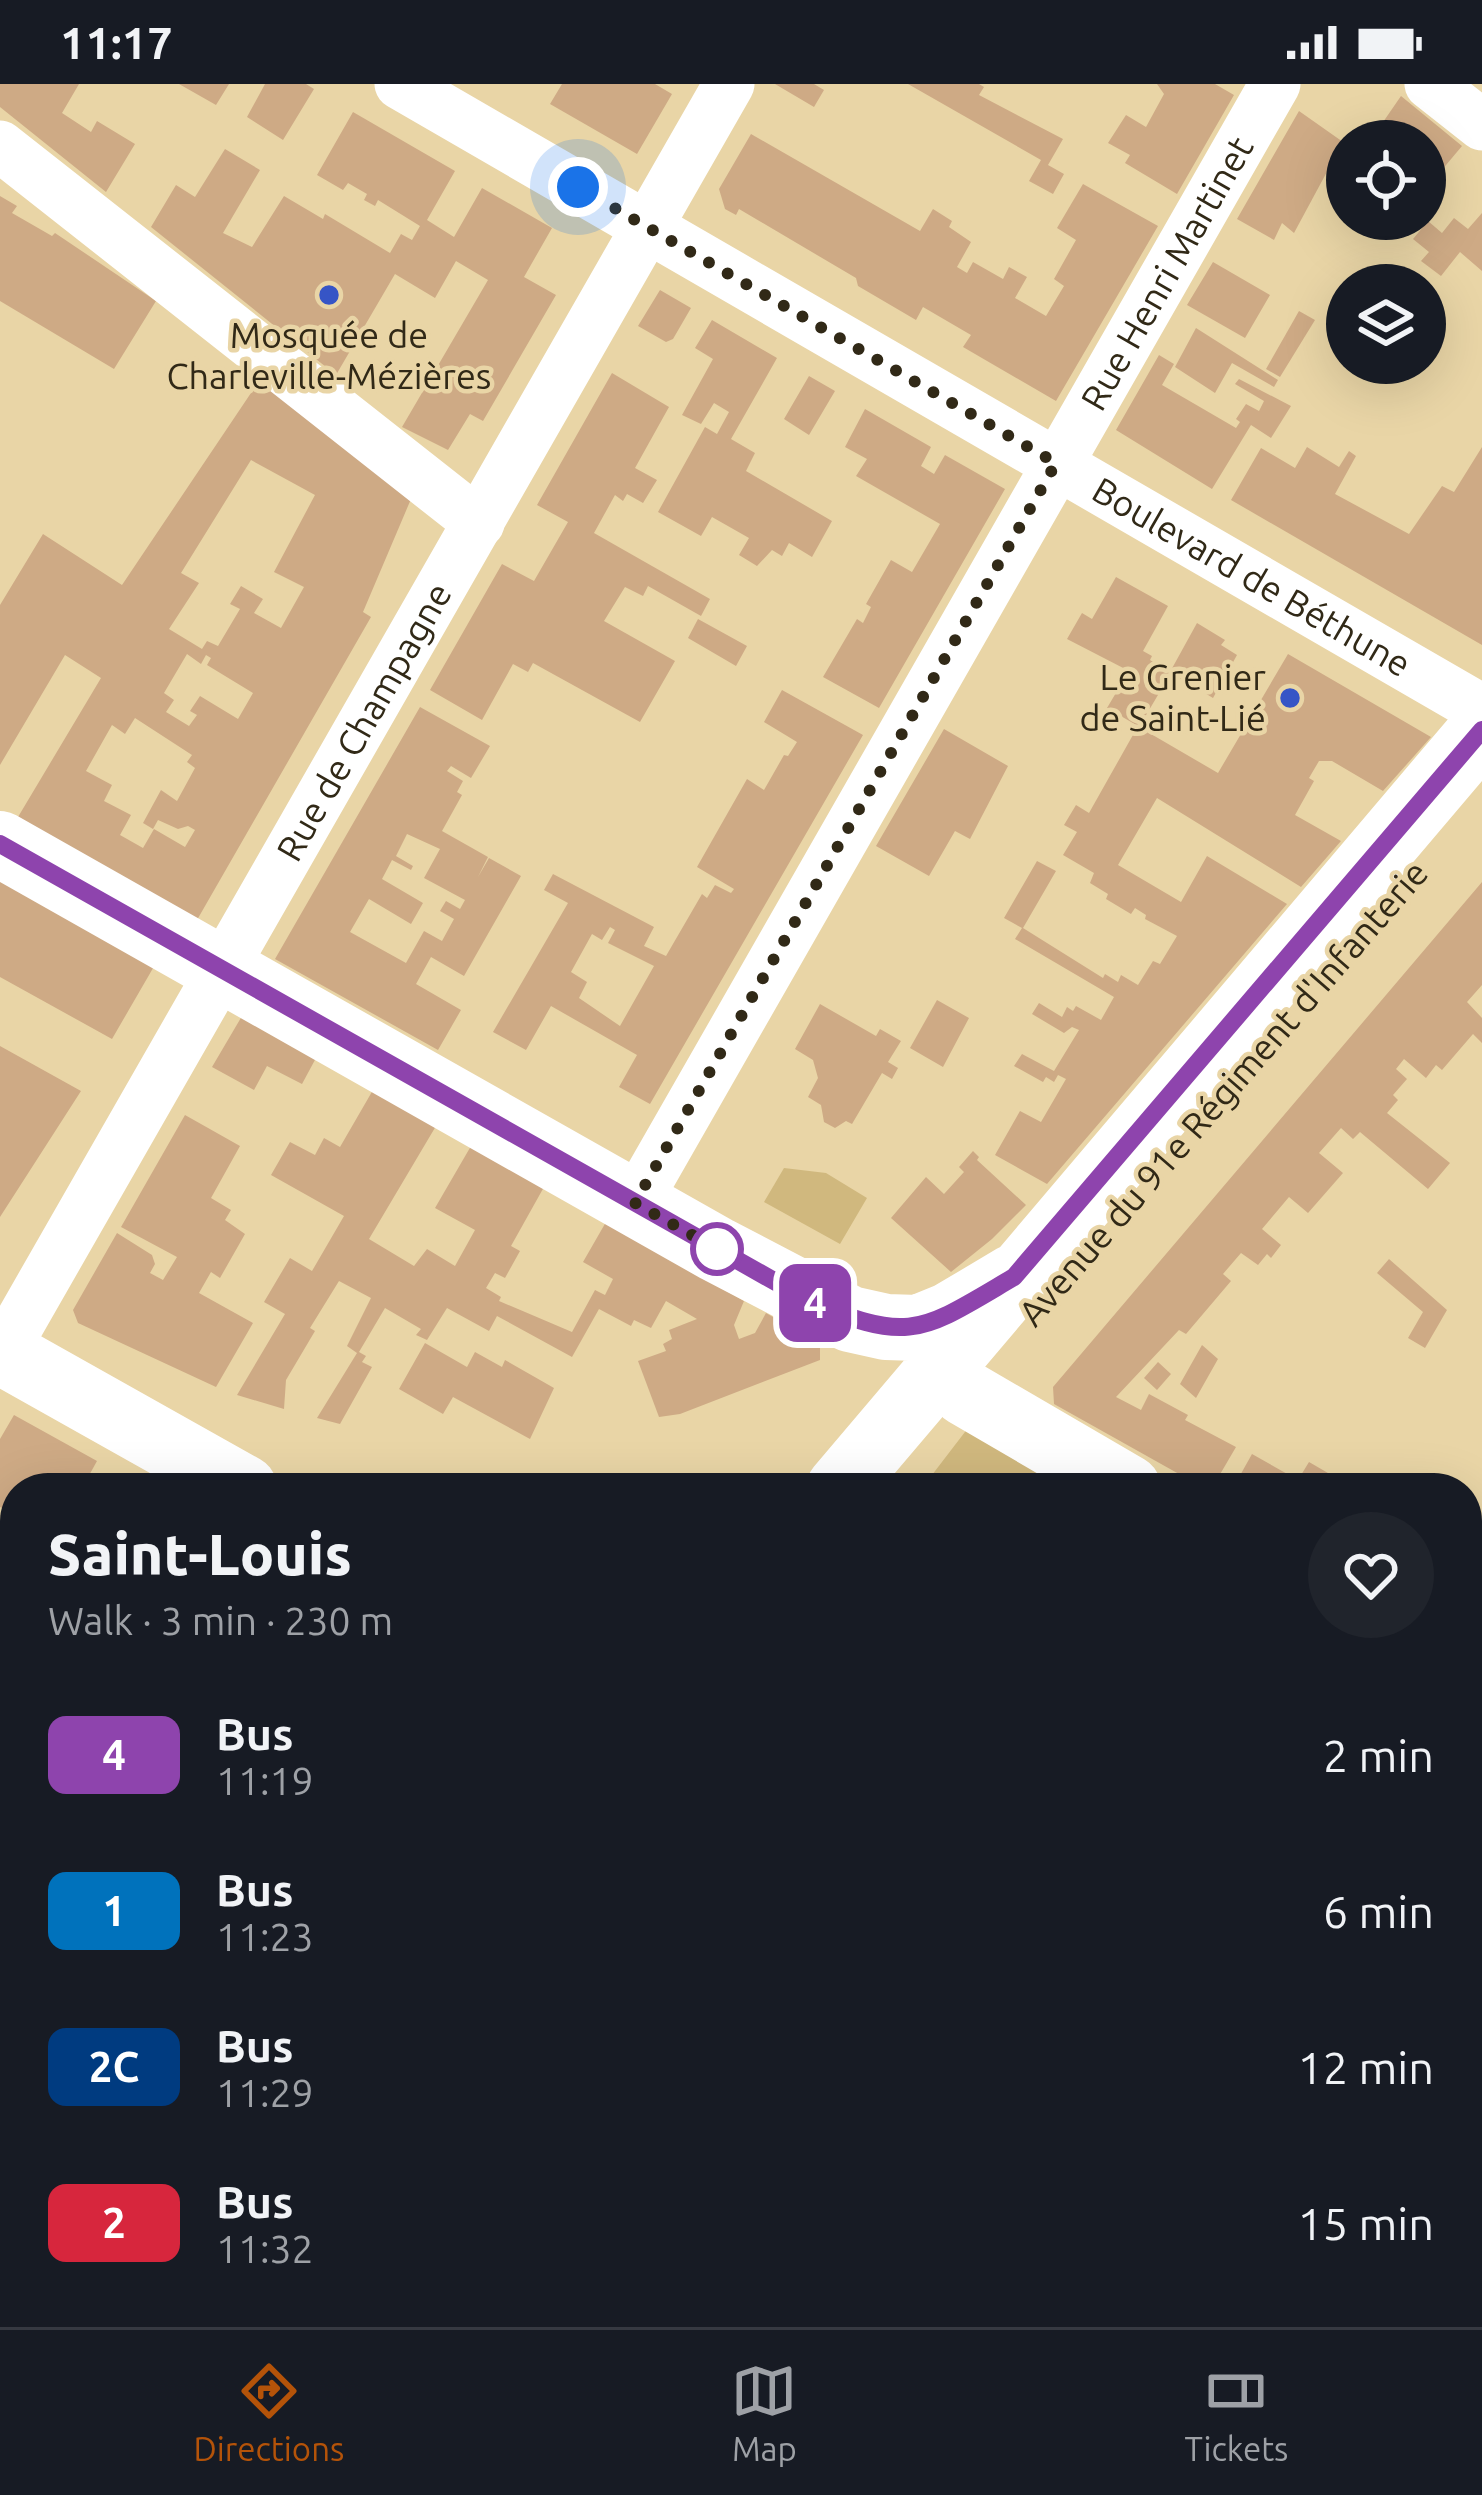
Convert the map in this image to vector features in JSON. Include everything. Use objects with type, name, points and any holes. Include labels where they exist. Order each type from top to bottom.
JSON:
[{"type":"main road","name":"Avenue du 91e Régiment d'Infanterie","points":[[867,1473],[1014,1277],[1482,730]]},
{"type":"main road","name":"Avenue du 91e Régiment d'Infanterie","points":[[867,1473],[965,1393],[1482,794]]},
{"type":"main road","points":[[0,844],[806,1299],[850,1319],[918,1328],[1014,1277]]},
{"type":"main road","points":[[1,1353],[217,1473]]},
{"type":"main road","points":[[965,1393],[1102,1473]]},
{"type":"street","name":"Boulevard de Béthune","points":[[400,84],[1482,710]]},
{"type":"street","name":"Rue de Champagne","points":[[1,1353],[729,84]]},
{"type":"street","name":"Rue Henri Martinet","points":[[635,1203],[1275,84]]},
{"type":"street","points":[[1430,84],[1482,125]]},
{"type":"street","points":[[0,146],[478,523]]},
{"type":"shaded area","points":[[784,1168],[826,1173],[867,1198],[840,1244],[764,1202]]},
{"type":"shaded area","points":[[968,1428],[1046,1473],[934,1473]]},
{"type":"building","points":[[0,84],[79,84],[62,113],[91,132],[97,121],[135,144],[106,192],[0,107]]},
{"type":"building","points":[[179,84],[229,84],[216,105]]},
{"type":"building","points":[[265,84],[306,84],[314,89],[283,140],[247,117]]},
{"type":"building","points":[[562,84],[655,84],[672,94],[637,154],[550,104]]},
{"type":"building","points":[[775,84],[814,84],[824,90],[814,107]]},
{"type":"building","points":[[908,84],[979,84],[984,87],[979,95],[1063,139],[1048,165],[1064,174],[1053,194],[1029,181],[1041,160]]},
{"type":"building","points":[[1157,84],[1215,84],[1234,95],[1177,194],[1125,163],[1130,155],[1108,143],[1126,115],[1146,127],[1164,94]]},
{"type":"building","points":[[1401,96],[1430,120],[1384,120]]},
{"type":"building","points":[[1299,111],[1326,130],[1326,174],[1294,233],[1282,223],[1274,240],[1237,219]]},
{"type":"building","points":[[353,112],[455,171],[427,220],[454,237],[482,188],[552,228],[524,277],[556,295],[483,421],[470,414],[448,450],[402,427],[488,280],[456,261],[435,298],[395,274],[336,375],[151,227],[176,185],[195,197],[225,149],[260,170],[223,233],[252,247],[284,196],[390,253],[401,234],[412,240],[420,226],[378,200],[375,206],[364,200],[367,194],[348,183],[343,190],[317,175]]},
{"type":"building","points":[[1446,133],[1462,146],[1446,165]]},
{"type":"building","points":[[751,134],[920,231],[933,209],[971,242],[957,267],[967,273],[973,262],[1003,279],[1009,267],[1027,277],[1015,298],[1046,316],[1064,286],[1054,279],[1076,240],[1057,228],[1083,184],[1158,226],[1056,401],[963,347],[971,335],[923,307],[916,320],[858,286],[856,278],[739,209],[736,215],[725,209],[719,189]]},
{"type":"building","points":[[0,196],[17,206],[12,213],[52,236],[55,233],[156,301],[114,369],[0,301]]},
{"type":"building","points":[[1482,213],[1482,271],[1460,252],[1446,270],[1446,264],[1421,261],[1429,252],[1414,240],[1446,240],[1446,228],[1454,218],[1468,229]]},
{"type":"building","points":[[1213,262],[1270,295],[1245,338],[1187,305]]},
{"type":"building","points":[[660,290],[691,308],[673,339],[666,342],[638,326]]},
{"type":"building","points":[[1299,311],[1315,320],[1280,377],[1266,369]]},
{"type":"building","points":[[712,320],[777,358],[731,439],[755,453],[746,471],[832,521],[812,557],[789,543],[782,556],[772,550],[757,566],[739,555],[749,538],[712,517],[701,536],[658,512],[705,427],[717,434],[729,412],[714,403],[701,424],[682,415],[713,359],[695,348]]},
{"type":"building","points":[[1196,328],[1278,380],[1274,387],[1232,363],[1215,393],[1175,367]]},
{"type":"building","points":[[1159,355],[1174,364],[1162,385],[1236,428],[1246,404],[1259,411],[1264,401],[1235,384],[1239,379],[1291,406],[1271,438],[1251,425],[1212,489],[1116,430]]},
{"type":"building","points":[[612,373],[669,407],[635,468],[657,480],[643,503],[627,494],[623,501],[615,495],[594,533],[710,599],[701,616],[648,586],[643,596],[625,587],[604,621],[675,661],[640,722],[533,663],[528,672],[513,664],[482,720],[430,690],[502,564],[534,581],[568,522],[537,505]]},
{"type":"building","points":[[809,376],[835,391],[809,435],[784,419]]},
{"type":"building","points":[[259,381],[411,499],[363,612],[371,617],[197,920],[18,817],[101,678],[65,655],[0,765],[0,605],[43,534],[122,585]],"holes":[[[251,460],[315,495],[274,572],[304,587],[281,628],[254,613],[263,599],[241,586],[230,604],[240,609],[218,646],[207,641],[202,649],[169,629],[199,583],[181,573]],[[187,654],[201,664],[206,655],[211,658],[207,665],[253,693],[238,719],[200,696],[190,711],[197,715],[189,726],[166,712],[174,700],[164,693]],[[135,718],[192,755],[187,762],[195,768],[177,801],[161,790],[143,823],[153,829],[158,820],[195,830],[185,847],[154,829],[143,848],[120,835],[131,815],[104,801],[112,785],[86,771],[112,725],[125,734]]]},
{"type":"building","points":[[865,409],[931,447],[921,466],[934,474],[945,455],[1005,489],[879,708],[823,677],[857,619],[863,623],[871,607],[866,604],[891,560],[912,572],[940,524],[856,476],[867,459],[845,447]]},
{"type":"building","points":[[1307,447],[1339,467],[1349,451],[1356,456],[1335,494],[1409,534],[1442,486],[1454,492],[1482,447],[1482,645],[1231,500],[1261,448],[1295,468]]},
{"type":"building","points":[[1116,577],[1168,606],[1143,651],[1171,673],[1139,727],[1218,773],[1288,654],[1431,737],[1383,791],[1332,761],[1319,761],[1295,815],[1341,841],[1301,887],[1157,798],[1118,865],[1181,902],[1207,856],[1287,904],[1047,1184],[995,1155],[1020,1111],[1041,1122],[1066,1079],[1058,1075],[1054,1082],[1046,1077],[1043,1082],[1014,1066],[1022,1054],[1054,1071],[1079,1030],[1072,1027],[1064,1033],[1032,1014],[1039,1003],[1062,1017],[1067,1007],[1073,1011],[1076,1006],[1101,1020],[1114,997],[1015,939],[1022,928],[1004,918],[1037,861],[1056,871],[1023,928],[1103,978],[1105,974],[1118,982],[1121,975],[1138,985],[1153,961],[1160,964],[1177,936],[1145,919],[1135,908],[1131,914],[1106,899],[1108,894],[1090,883],[1094,873],[1063,855],[1077,832],[1064,825],[1076,805],[1089,813],[1138,726],[1107,708],[1129,671],[1067,639],[1082,613],[1092,619]]},
{"type":"building","points":[[698,619],[747,646],[736,666],[688,638]]},
{"type":"building","points":[[1197,623],[1225,640],[1221,645],[1237,655],[1213,698],[1170,672]]},
{"type":"building","points":[[782,690],[863,735],[650,1104],[619,1087],[637,1055],[551,1006],[526,1050],[493,1032],[568,903],[544,890],[553,874],[654,927],[644,946],[666,956],[702,894],[707,898],[715,885],[731,893],[734,889],[697,867],[747,779],[764,790],[797,742],[764,722]],"holes":[[[610,927],[615,930],[608,943],[654,966],[620,1026],[579,998],[587,982],[571,972],[592,934],[602,940]]]},
{"type":"building","points":[[420,707],[490,746],[471,778],[451,766],[447,771],[463,781],[457,792],[462,795],[442,831],[488,857],[478,877],[489,858],[521,876],[464,976],[431,957],[416,984],[461,1010],[438,1050],[275,959]],"holes":[[[407,834],[440,849],[424,878],[465,900],[460,909],[446,901],[440,911],[454,919],[442,941],[424,931],[406,963],[350,932],[369,899],[411,924],[423,903],[382,879],[392,860],[411,870],[413,866],[396,856]]]},
{"type":"building","points":[[944,729],[1008,766],[970,839],[955,831],[929,876],[876,846]]},
{"type":"building","points":[[0,876],[156,963],[112,1039],[0,977]]},
{"type":"building","points":[[1482,882],[1482,985],[1467,1002],[1482,1018],[1482,1043],[1473,1034],[1442,1070],[1436,1065],[1426,1078],[1404,1059],[1396,1069],[1407,1079],[1393,1095],[1398,1100],[1387,1113],[1450,1163],[1428,1189],[1360,1132],[1353,1139],[1341,1128],[1319,1153],[1343,1173],[1308,1213],[1289,1197],[1262,1229],[1281,1245],[1271,1258],[1267,1254],[1258,1265],[1241,1253],[1223,1274],[1231,1281],[1186,1334],[1179,1330],[1116,1397],[1141,1410],[1149,1394],[1236,1447],[1221,1473],[1177,1473],[1054,1404],[1053,1387]]},
{"type":"building","points":[[937,1000],[969,1018],[943,1067],[910,1048]]},
{"type":"building","points":[[820,1004],[876,1036],[880,1029],[901,1041],[888,1062],[898,1068],[892,1079],[882,1073],[852,1124],[846,1121],[835,1128],[824,1122],[821,1105],[808,1097],[818,1078],[813,1060],[795,1049]]},
{"type":"building","points":[[242,1016],[316,1058],[302,1084],[267,1066],[254,1090],[212,1067]]},
{"type":"building","points":[[0,1046],[81,1091],[0,1217]]},
{"type":"building","points":[[373,1090],[436,1126],[369,1239],[414,1266],[427,1249],[455,1266],[475,1230],[435,1208],[471,1146],[544,1187],[511,1246],[520,1251],[505,1278],[495,1273],[486,1288],[501,1297],[499,1301],[572,1332],[595,1290],[605,1295],[613,1279],[583,1262],[606,1222],[744,1301],[734,1325],[739,1339],[755,1333],[766,1313],[820,1344],[820,1360],[680,1414],[659,1417],[638,1361],[666,1351],[663,1344],[672,1339],[669,1330],[697,1319],[666,1301],[651,1328],[634,1320],[631,1326],[599,1309],[572,1357],[497,1316],[489,1331],[447,1308],[427,1340],[416,1335],[421,1329],[385,1308],[359,1352],[366,1356],[362,1362],[372,1367],[340,1424],[317,1418],[357,1353],[347,1346],[371,1298],[339,1281],[286,1380],[284,1409],[237,1395],[285,1314],[264,1302],[290,1258],[312,1271],[344,1216],[271,1175],[290,1142],[315,1155],[324,1138],[340,1147]]},
{"type":"building","points":[[185,1115],[240,1146],[211,1198],[231,1210],[225,1220],[245,1234],[220,1278],[211,1272],[199,1293],[253,1323],[216,1387],[78,1323],[73,1310],[117,1233],[152,1255],[155,1264],[150,1273],[163,1280],[177,1257],[121,1227]]},
{"type":"building","points":[[973,1151],[1026,1205],[951,1272],[891,1218],[926,1177],[944,1194],[964,1172],[959,1167]]},
{"type":"building","points":[[1389,1259],[1447,1310],[1425,1348],[1408,1338],[1423,1312],[1377,1273]]},
{"type":"building","points":[[425,1343],[467,1367],[475,1352],[502,1367],[505,1360],[554,1388],[530,1439],[453,1397],[443,1414],[399,1389]]},
{"type":"building","points":[[1202,1345],[1218,1359],[1196,1398],[1180,1384]]},
{"type":"building","points":[[1158,1362],[1171,1374],[1157,1390],[1144,1378]]},
{"type":"building","points":[[14,1415],[97,1461],[90,1473],[0,1473],[0,1439]]},
{"type":"building","points":[[1252,1454],[1286,1473],[1241,1473]]},
{"type":"building","points":[[1309,1462],[1328,1473],[1302,1473]]},
{"type":"bus line","name":"4","points":[[0,844],[806,1299],[850,1319],[918,1328],[1014,1277],[1482,730]]},
{"type":"place","name":"Mosquée de Charleville-Mézières","points":[[329,295]]},
{"type":"place","name":"Le Grenier de Saint-Lié","points":[[1290,698]]},
{"type":"route","points":[[578,187],[1056,463],[635,1203],[717,1249]]}]
